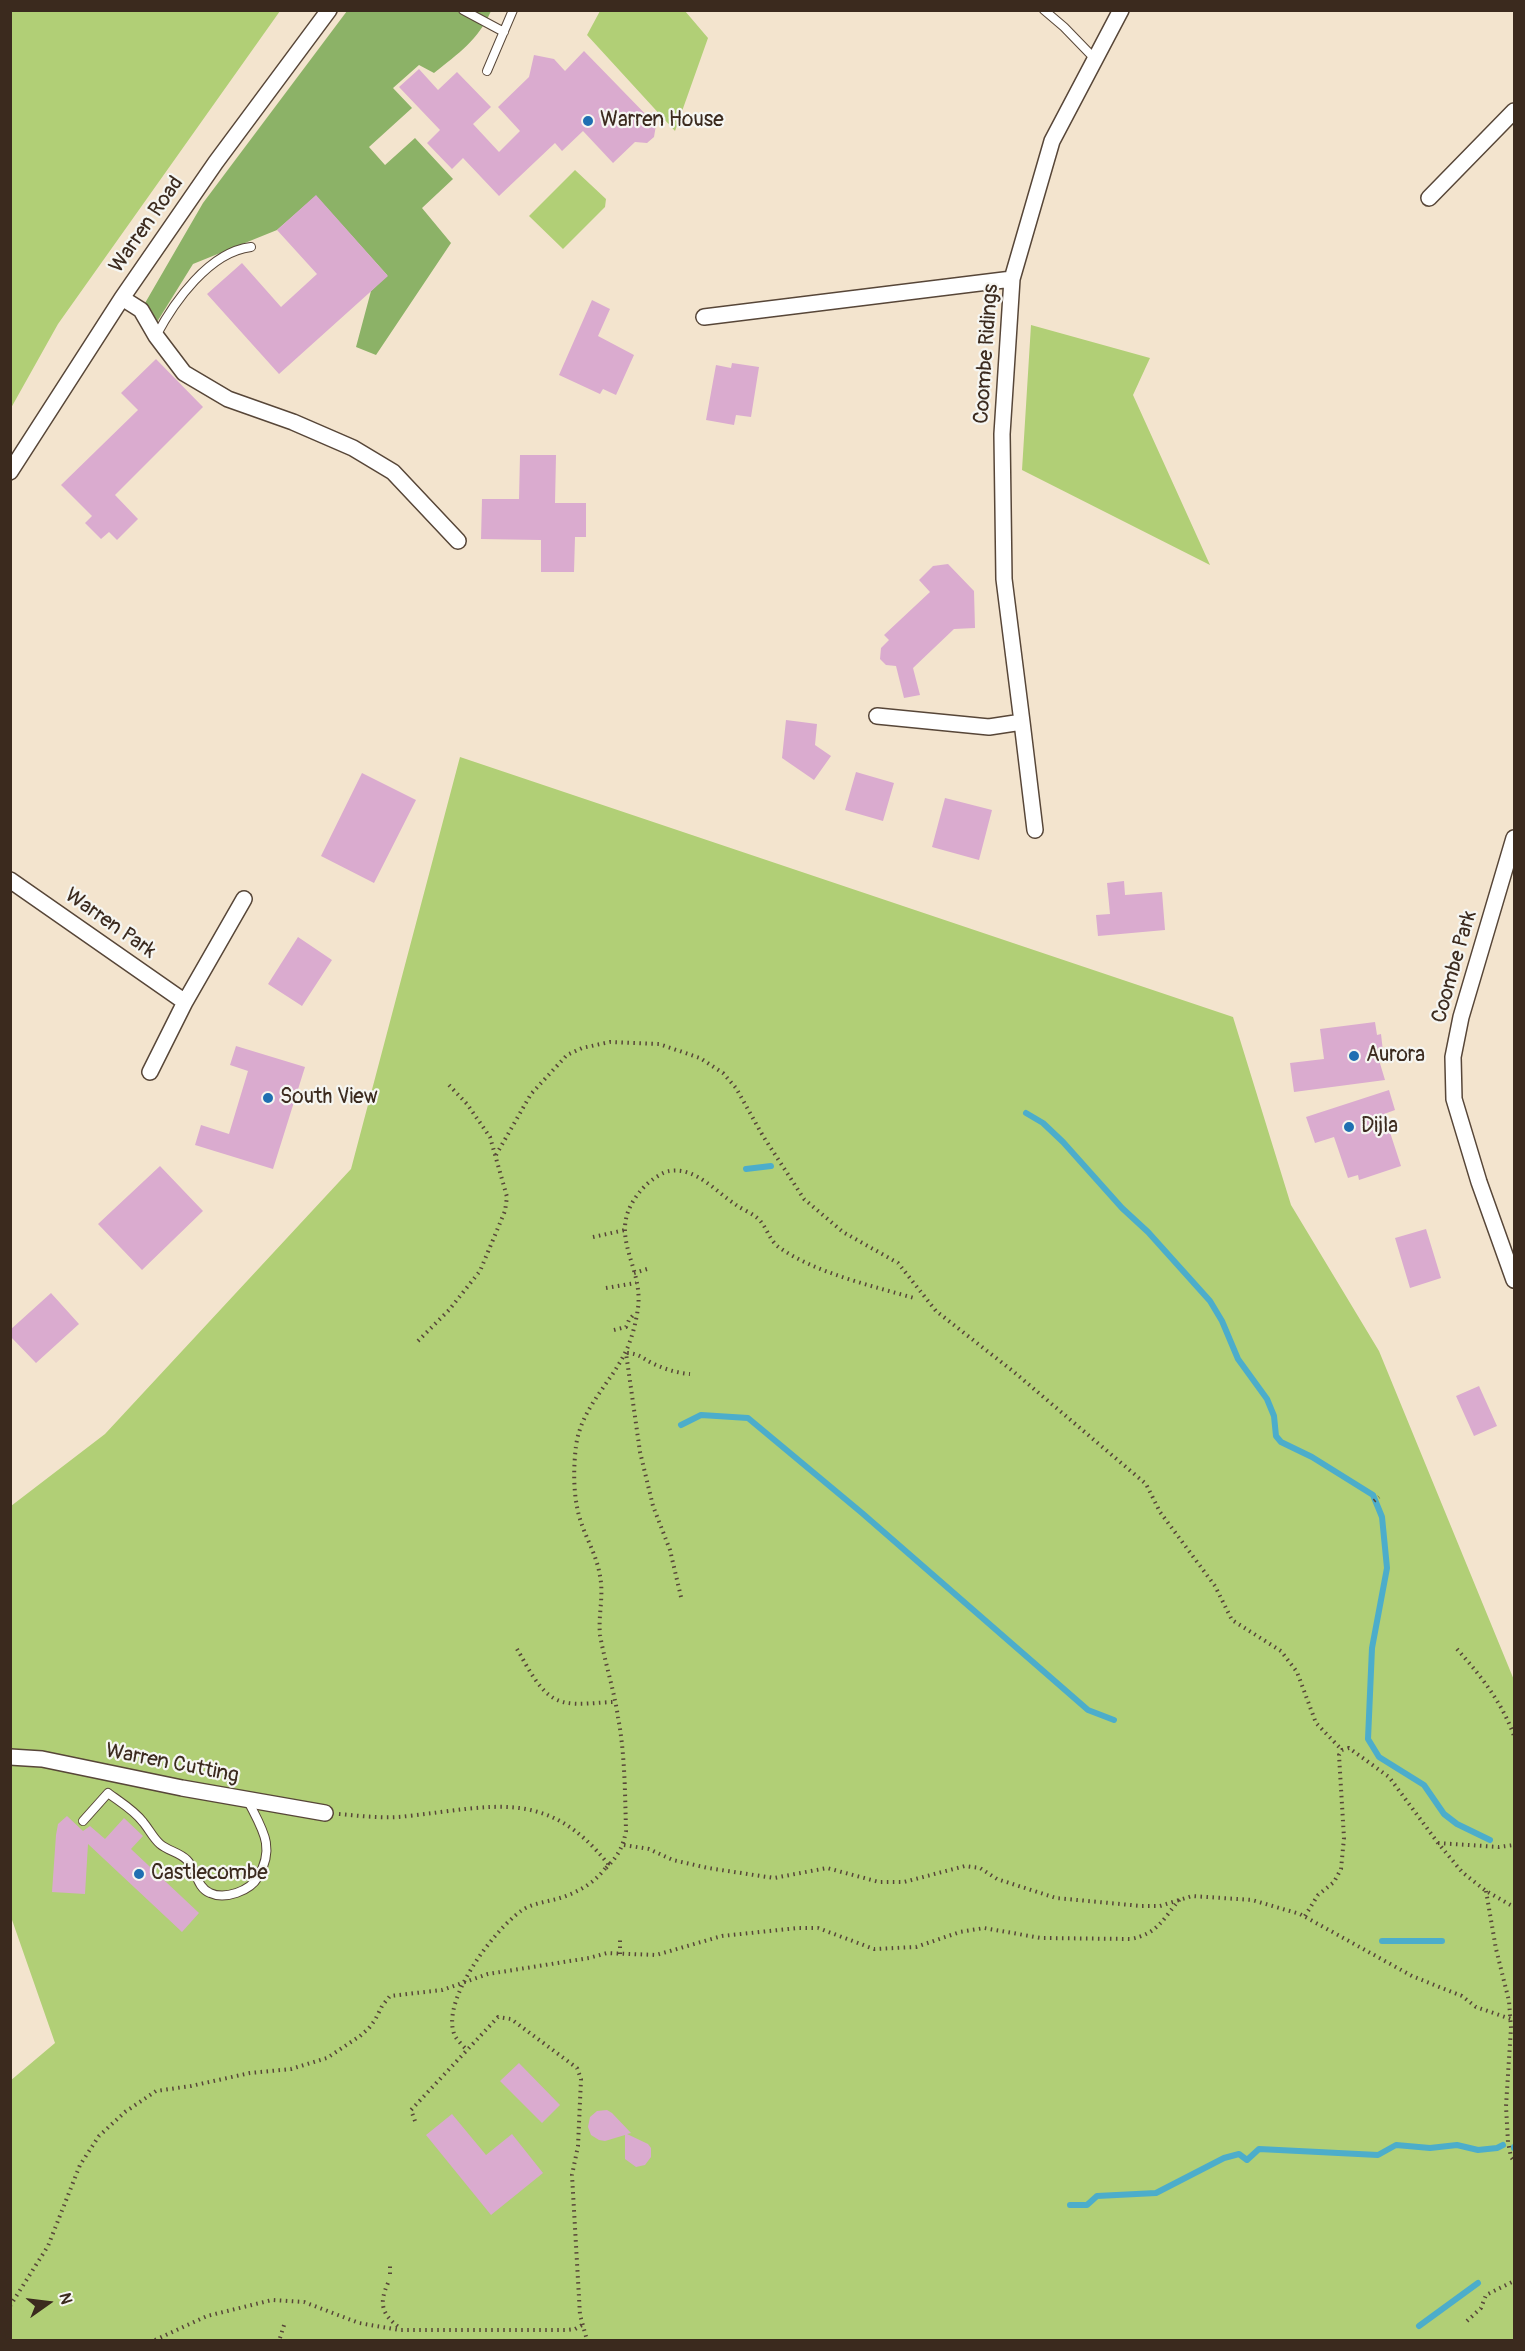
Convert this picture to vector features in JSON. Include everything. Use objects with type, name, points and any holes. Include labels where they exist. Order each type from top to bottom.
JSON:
[{"type":"street","name":"Warren Road","points":[[10,472],[122,298],[216,162],[329,10]]},
{"type":"street","name":"Coombe Ridings","points":[[1035,830],[1004,579],[1002,434],[1012,279],[1052,141],[1120,10]]},
{"type":"street","points":[[1429,198],[1515,111]]},
{"type":"street","points":[[704,316],[1012,279]]},
{"type":"street","points":[[122,298],[141,310],[156,336],[184,374],[228,399],[293,422],[353,448],[393,472],[458,541]]},
{"type":"street","points":[[877,716],[989,727],[1022,722]]},
{"type":"street","name":"Coombe Park","points":[[1515,838],[1461,1017],[1453,1057],[1454,1099],[1479,1182],[1515,1280]]},
{"type":"street","name":"Warren Park","points":[[10,880],[185,1002]]},
{"type":"street","points":[[150,1072],[185,1002],[244,899]]},
{"type":"street","name":"Warren Cutting","points":[[10,1757],[42,1759],[248,1801],[325,1813]]},
{"type":"lane","points":[[463,10],[504,32]]},
{"type":"lane","points":[[488,71],[513,10]]},
{"type":"lane","points":[[1044,10],[1095,59]]},
{"type":"lane","points":[[156,336],[170,310],[183,293],[223,257],[242,248],[251,247]]},
{"type":"lane","points":[[83,1821],[108,1793],[136,1813],[161,1846],[177,1852],[189,1862],[203,1889],[212,1895],[230,1894],[245,1890],[257,1879],[268,1856],[266,1839],[248,1801]]},
{"type":"path","points":[[496,1155],[531,1094],[567,1055],[582,1047],[610,1042],[660,1044],[700,1058],[723,1073],[736,1088],[763,1136],[804,1199],[843,1232],[898,1263],[936,1311],[1014,1372],[1146,1484],[1161,1512],[1215,1586],[1232,1620],[1281,1651],[1297,1672],[1316,1723],[1342,1750]]},
{"type":"path","points":[[418,1341],[449,1310],[480,1271],[505,1211],[507,1197],[496,1155],[483,1123],[448,1084]]},
{"type":"path","points":[[467,2050],[455,2035],[453,2011],[471,1968],[494,1937],[521,1911],[579,1890],[594,1881],[624,1845],[625,1799],[619,1719],[600,1634],[603,1591],[592,1547],[582,1525],[574,1482],[576,1446],[580,1426],[593,1400],[626,1353],[637,1312],[639,1299],[627,1253],[625,1230],[626,1220],[634,1202],[649,1182],[670,1171],[684,1172],[705,1182],[757,1217],[772,1241],[780,1248],[826,1271],[914,1298]]},
{"type":"path","points":[[593,1237],[625,1230]]},
{"type":"path","points":[[634,1273],[647,1269]]},
{"type":"path","points":[[606,1288],[636,1283]]},
{"type":"path","points":[[614,1330],[626,1327],[628,1320],[637,1312]]},
{"type":"path","points":[[626,1353],[636,1353],[668,1370],[690,1374]]},
{"type":"path","points":[[626,1353],[640,1452],[653,1506],[670,1550],[681,1597]]},
{"type":"path","points":[[1374,1501],[1379,1497]]},
{"type":"path","points":[[517,1649],[539,1684],[557,1700],[565,1703],[615,1702]]},
{"type":"path","points":[[1458,1649],[1483,1678],[1504,1712],[1515,1736]]},
{"type":"path","points":[[1305,1916],[1318,1895],[1334,1882],[1341,1869],[1344,1838],[1339,1755],[1342,1750],[1349,1748],[1389,1777],[1462,1872],[1486,1891],[1515,1907]]},
{"type":"path","points":[[325,1813],[369,1817],[405,1816],[497,1806],[528,1808],[549,1815],[567,1825],[594,1848],[608,1864],[606,1868]]},
{"type":"path","points":[[1438,1843],[1499,1847],[1515,1845]]},
{"type":"path","points":[[624,1845],[649,1850],[673,1860],[774,1878],[827,1868],[879,1882],[904,1882],[965,1866],[980,1868],[997,1879],[1056,1898],[1160,1906],[1192,1896],[1252,1900],[1305,1916],[1412,1976],[1448,1990],[1476,2007],[1513,2019]]},
{"type":"path","points":[[1486,1891],[1496,1948],[1513,2019],[1506,2106],[1508,2142],[1511,2157],[1515,2161]]},
{"type":"path","points":[[10,2307],[41,2261],[56,2229],[80,2165],[99,2136],[112,2122],[156,2091],[250,2073],[291,2069],[327,2058],[360,2036],[375,2020],[390,1996],[442,1990],[513,1969],[608,1953],[656,1955],[722,1936],[798,1928],[819,1928],[874,1949],[916,1947],[960,1932],[984,1928],[1041,1938],[1130,1939],[1145,1936],[1159,1928],[1181,1898]]},
{"type":"path","points":[[620,1940],[620,1954]]},
{"type":"path","points":[[415,2121],[411,2110],[498,2017],[511,2019],[577,2068],[581,2079],[578,2146],[572,2175],[582,2325],[586,2340]]},
{"type":"path","points":[[390,2265],[390,2274]]},
{"type":"path","points":[[1467,2320],[1480,2308],[1486,2295],[1515,2282]]},
{"type":"path","points":[[388,2283],[382,2296],[382,2306],[390,2320],[403,2330]]},
{"type":"path","points":[[155,2340],[207,2316],[272,2300],[304,2302],[359,2323],[403,2330],[566,2330],[582,2325]]},
{"type":"path","points":[[280,2338],[285,2322]]},
{"type":"green space","points":[[11,10],[280,11],[58,324],[11,408]]},
{"type":"green space","points":[[347,11],[491,11],[474,38],[434,73],[419,65],[393,88],[412,108],[369,147],[385,165],[415,138],[453,179],[422,208],[451,243],[376,355],[356,347],[371,291],[387,275],[316,196],[277,230],[193,264],[152,330],[141,310],[203,203]]},
{"type":"green space","points":[[600,11],[685,11],[708,38],[675,131],[587,35]]},
{"type":"green space","points":[[575,170],[606,199],[605,207],[563,249],[529,216]]},
{"type":"green space","points":[[1031,325],[1150,358],[1133,395],[1210,565],[1022,470]]},
{"type":"green space","points":[[460,757],[1233,1017],[1291,1205],[1379,1351],[1514,1680],[1514,2340],[11,2340],[10,2081],[55,2043],[11,1917],[11,1506],[105,1434],[351,1169]]},
{"type":"building","name":"Warren House","points":[[584,51],[656,125],[654,137],[647,143],[635,142],[613,163],[583,131],[562,151],[555,143],[499,196],[463,158],[452,169],[427,143],[440,130],[399,87],[419,69],[438,90],[457,72],[491,107],[473,124],[499,152],[520,131],[498,107],[529,77],[534,55],[554,59],[565,71]]},
{"type":"building","points":[[316,195],[388,276],[279,374],[207,294],[242,263],[281,307],[317,274],[277,230]]},
{"type":"building","points":[[592,300],[610,309],[598,336],[634,355],[616,395],[603,389],[600,394],[559,375]]},
{"type":"building","points":[[156,359],[203,407],[115,495],[138,519],[117,540],[109,532],[101,539],[85,523],[92,516],[61,485],[138,410],[121,393]]},
{"type":"building","points":[[732,363],[759,367],[751,417],[736,415],[734,425],[706,420],[716,365],[731,368]]},
{"type":"building","points":[[520,455],[556,455],[555,503],[586,503],[586,537],[575,537],[574,572],[541,572],[541,540],[481,539],[482,499],[519,499]]},
{"type":"building","points":[[948,564],[974,591],[975,628],[954,629],[913,668],[920,695],[904,698],[896,666],[886,665],[880,659],[881,648],[889,640],[884,635],[930,592],[919,580],[933,566]]},
{"type":"building","points":[[786,720],[817,724],[815,745],[831,756],[814,780],[782,758]]},
{"type":"building","points":[[856,772],[894,783],[883,821],[845,810]]},
{"type":"building","points":[[362,773],[416,800],[374,883],[321,856]]},
{"type":"building","points":[[945,798],[992,810],[979,860],[932,847]]},
{"type":"building","points":[[1124,881],[1125,895],[1162,892],[1165,930],[1098,936],[1096,915],[1110,914],[1107,883]]},
{"type":"building","points":[[298,937],[332,960],[302,1006],[268,984]]},
{"type":"building","name":"Aurora","points":[[1375,1022],[1377,1035],[1381,1034],[1384,1060],[1379,1060],[1385,1080],[1294,1092],[1290,1063],[1324,1059],[1320,1029]]},
{"type":"building","name":"South View","points":[[236,1046],[305,1067],[273,1169],[195,1145],[201,1125],[229,1134],[248,1071],[230,1065]]},
{"type":"building","name":"Dijla","points":[[1389,1090],[1395,1110],[1384,1114],[1401,1166],[1359,1180],[1358,1175],[1348,1178],[1334,1137],[1315,1143],[1306,1117]]},
{"type":"building","points":[[160,1166],[203,1211],[142,1270],[98,1224]]},
{"type":"building","points":[[1426,1229],[1441,1278],[1410,1288],[1395,1238]]},
{"type":"building","points":[[51,1293],[79,1324],[36,1363],[10,1336],[10,1330]]},
{"type":"building","points":[[1479,1386],[1497,1426],[1474,1436],[1456,1396]]},
{"type":"building","name":"Castlecombe","points":[[67,1816],[83,1831],[90,1826],[105,1839],[124,1818],[143,1836],[131,1849],[199,1913],[182,1932],[88,1844],[85,1894],[52,1892],[58,1824]]},
{"type":"building","points":[[519,2063],[560,2105],[542,2123],[500,2081]]},
{"type":"building","points":[[607,2110],[631,2133],[627,2134],[648,2144],[651,2148],[651,2157],[645,2165],[636,2167],[625,2159],[625,2135],[605,2141],[591,2135],[588,2127],[590,2117],[597,2111]]},
{"type":"building","points":[[452,2114],[486,2155],[512,2134],[543,2173],[491,2215],[426,2135]]},
{"type":"waterway","points":[[1026,1113],[1043,1123],[1063,1142],[1210,1301],[1222,1321],[1238,1359],[1267,1399],[1274,1416],[1276,1436],[1281,1442],[1312,1457],[1373,1495],[1382,1517],[1387,1568],[1372,1648],[1368,1739],[1379,1757],[1424,1785],[1444,1814],[1457,1824],[1490,1840]]},
{"type":"waterway","points":[[746,1169],[771,1166]]},
{"type":"waterway","points":[[681,1425],[701,1415],[748,1418],[862,1513],[1088,1710],[1114,1720]]},
{"type":"waterway","points":[[1382,1941],[1442,1941]]},
{"type":"waterway","points":[[1070,2205],[1087,2205],[1097,2196],[1156,2193],[1224,2158],[1239,2154],[1247,2160],[1259,2149],[1378,2155],[1396,2145],[1430,2148],[1457,2145],[1478,2150],[1503,2145]]},
{"type":"waterway","points":[[1419,2326],[1478,2283]]},
{"type":"place","name":"Warren House","points":[[588,121]]},
{"type":"place","name":"Aurora","points":[[1354,1056]]},
{"type":"place","name":"South View","points":[[268,1098]]},
{"type":"place","name":"Dijla","points":[[1349,1127]]},
{"type":"place","name":"Castlecombe","points":[[139,1874]]}]
